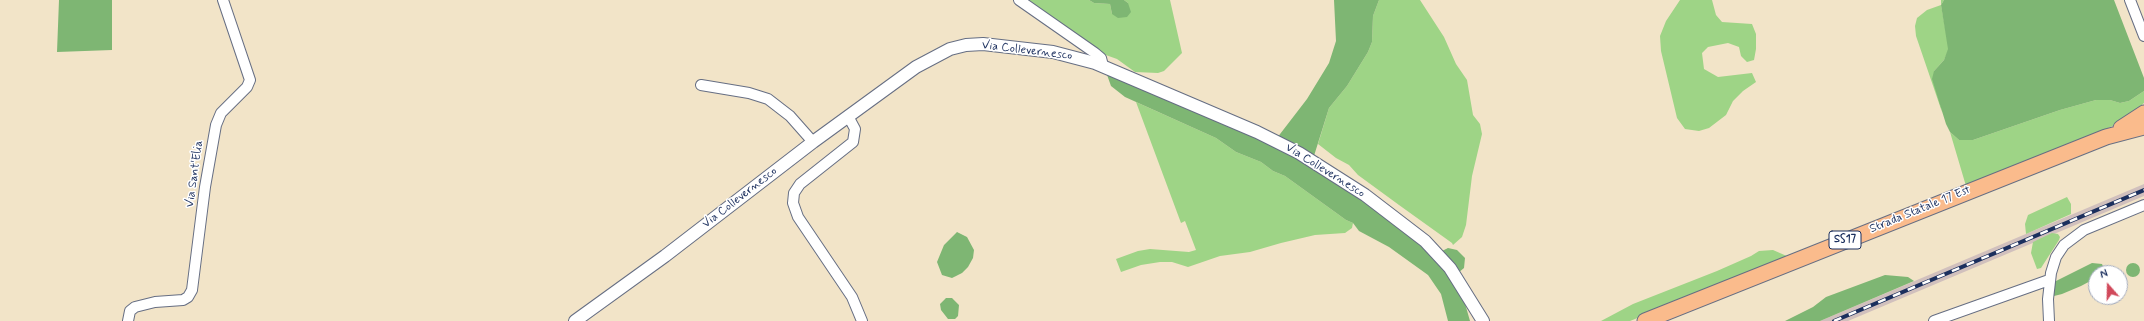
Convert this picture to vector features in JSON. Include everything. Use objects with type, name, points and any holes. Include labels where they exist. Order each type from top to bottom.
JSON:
[{"type":"main road","name":"Strada Statale 17 Est","points":[[2106,137],[2144,113]]},
{"type":"main road","name":"Strada Statale 17 Est","points":[[1646,321],[2106,137],[2144,127]]},
{"type":"street","name":"Via Sant'Elia","points":[[128,321],[130,312],[135,306],[155,302],[183,300],[188,297],[192,290],[204,197],[216,125],[223,111],[244,90],[250,81],[223,0]]},
{"type":"street","points":[[1019,0],[1095,53],[1102,59],[1103,66]]},
{"type":"street","points":[[2130,0],[2144,36]]},
{"type":"street","name":"Via Collevernesco","points":[[575,321],[685,241],[813,142],[922,63],[942,52],[960,46],[983,44],[1042,50],[1069,55],[1103,66],[1275,140],[1342,179],[1398,219],[1432,247],[1450,268],[1483,321]]},
{"type":"street","points":[[701,85],[750,93],[768,99],[790,116],[813,142]]},
{"type":"street","points":[[848,116],[855,129],[853,142],[800,184],[795,191],[793,201],[798,217],[850,293],[862,321]]},
{"type":"street","points":[[2049,321],[2049,280],[2056,257],[2073,237],[2091,227],[2144,205]]},
{"type":"street","points":[[1934,321],[2049,280]]},
{"type":"street","name":"Via Collevernesco","points":[[1468,297],[1476,321]]},
{"type":"shaded area","points":[[2144,184],[2144,196],[2092,218],[1848,321],[1820,321]]},
{"type":"green space","points":[[59,0],[112,0],[112,50],[57,52]]},
{"type":"green space","points":[[1025,0],[1089,0],[1094,3],[1110,4],[1112,14],[1128,3],[1124,0],[1170,0],[1182,53],[1164,71],[1158,73],[1135,72],[1117,59],[1103,54]]},
{"type":"green space","points":[[1089,0],[1124,0],[1128,3],[1131,12],[1127,17],[1118,18],[1112,14],[1110,4],[1094,3]]},
{"type":"green space","points":[[1334,0],[1379,0],[1373,16],[1372,42],[1368,52],[1347,86],[1329,108],[1313,159],[1277,138],[1307,99],[1329,63],[1336,41]]},
{"type":"green space","points":[[1379,0],[1420,0],[1444,37],[1456,64],[1467,80],[1473,115],[1480,124],[1482,134],[1472,176],[1466,225],[1462,237],[1453,245],[1358,175],[1349,165],[1336,158],[1318,144],[1329,108],[1347,86],[1368,52],[1372,42],[1373,16]]},
{"type":"green space","points":[[1680,0],[1712,0],[1716,15],[1722,22],[1752,24],[1756,34],[1754,60],[1747,62],[1741,56],[1739,47],[1728,43],[1708,47],[1702,53],[1704,69],[1718,77],[1752,73],[1756,82],[1743,91],[1733,101],[1726,115],[1709,128],[1699,131],[1685,129],[1677,118],[1661,51],[1660,36],[1666,21]]},
{"type":"green space","points":[[1944,0],[2114,0],[2144,78],[2144,91],[2129,101],[2120,103],[2110,100],[2096,100],[2060,110],[1973,140],[1959,140],[1950,132],[1946,124],[1932,79],[1934,71],[1944,60],[1948,49],[1941,5]]},
{"type":"green space","points":[[1941,5],[1949,49],[1944,60],[1934,71],[1942,112],[1916,36],[1915,26],[1917,18],[1927,10]]},
{"type":"green space","points":[[1106,72],[1269,143],[1340,183],[1406,231],[1440,262],[1464,300],[1470,321],[1448,321],[1441,294],[1428,275],[1389,247],[1359,231],[1353,223],[1346,220],[1285,176],[1273,171],[1261,162],[1236,152],[1216,138],[1125,97],[1111,86]]},
{"type":"green space","points":[[2144,91],[2144,103],[2121,122],[2091,136],[1966,186],[1950,132],[1959,140],[1973,140],[2060,110],[2096,100],[2110,100],[2120,103],[2129,101]]},
{"type":"green space","points":[[1136,102],[1216,138],[1236,152],[1261,162],[1273,171],[1285,176],[1346,220],[1353,223],[1352,228],[1345,233],[1315,235],[1250,252],[1220,256],[1188,267],[1172,262],[1160,262],[1141,265],[1121,272],[1116,259],[1138,251],[1150,249],[1189,252],[1196,250],[1185,221],[1181,223]]},
{"type":"green space","points":[[2067,197],[2071,204],[2071,214],[2026,234],[2025,224],[2028,215]]},
{"type":"green space","points":[[957,232],[967,237],[974,250],[973,258],[968,267],[962,273],[952,278],[942,275],[937,262],[944,245]]},
{"type":"green space","points":[[2052,233],[2058,234],[2060,237],[2059,240],[2041,268],[2037,269],[2031,253],[2033,242]]},
{"type":"green space","points":[[1448,248],[1457,250],[1465,258],[1464,268],[1458,273],[1442,251]]},
{"type":"green space","points":[[1773,250],[1789,257],[1630,321],[1601,321],[1633,304],[1717,271],[1759,251]]},
{"type":"green space","points":[[2092,263],[2102,265],[2088,265]]},
{"type":"green space","points":[[2133,263],[2139,267],[2140,270],[2138,275],[2133,277],[2128,275],[2128,265]]},
{"type":"green space","points":[[2088,265],[2088,282],[2081,286],[2050,297],[2050,284]]},
{"type":"green space","points":[[1885,275],[1908,277],[1914,281],[1820,321],[1785,321],[1813,307],[1826,297]]},
{"type":"green space","points":[[946,298],[952,298],[959,305],[958,316],[955,319],[948,319],[941,310],[940,304]]},
{"type":"railway","points":[[1834,321],[2144,190]]}]
